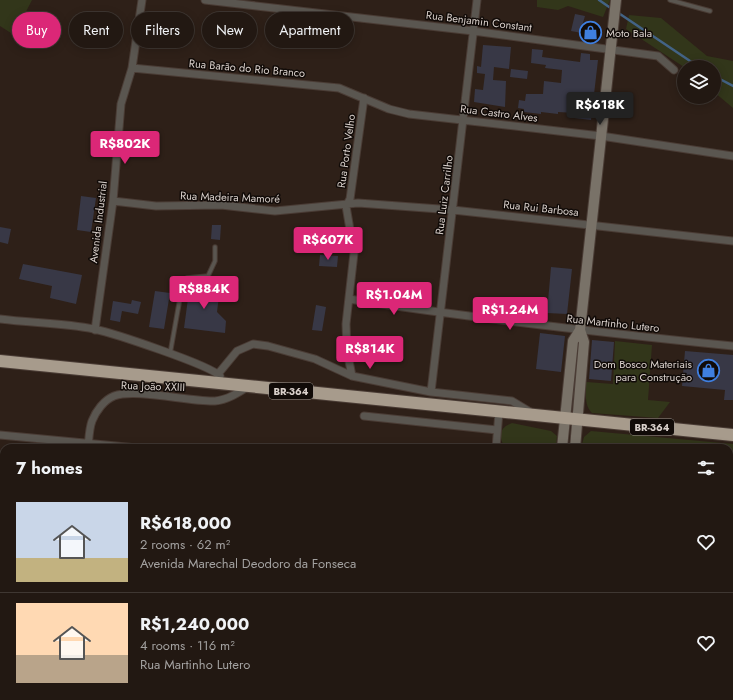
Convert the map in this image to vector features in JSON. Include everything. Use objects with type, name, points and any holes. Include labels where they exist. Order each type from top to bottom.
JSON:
[{"type":"highway","name":"BR-364","points":[[0,361],[733,435]]},
{"type":"main road","points":[[575,444],[584,342],[580,330],[602,136],[615,2]]},
{"type":"main road","points":[[562,444],[573,341],[580,330]]},
{"type":"street","name":"Avenida Industrial","points":[[95,330],[113,201],[121,104],[132,68],[142,0]]},
{"type":"street","name":"Rua Benjamin Constant","points":[[205,0],[472,31],[658,56],[674,70]]},
{"type":"street","name":"Rua Luiz Carrilho","points":[[431,392],[442,313],[464,120],[472,31],[477,0]]},
{"type":"street","name":"Rua Barão do Rio Branco","points":[[132,68],[339,88],[362,97]]},
{"type":"street","name":"Rua Castro Alves","points":[[362,97],[389,109],[409,114],[602,136],[733,156]]},
{"type":"street","name":"Rua Porto Velho","points":[[346,206],[350,199],[362,97]]},
{"type":"street","name":"Rua Madeira Mamoré","points":[[113,201],[156,206],[221,206],[276,211],[346,206]]},
{"type":"street","name":"Rua Rui Barbosa","points":[[346,206],[358,203],[453,210],[733,241]]},
{"type":"street","points":[[346,206],[354,253],[346,324],[347,351],[352,376]]},
{"type":"street","name":"Rua Martinho Lutero","points":[[349,299],[442,313],[580,330],[733,346]]},
{"type":"street","points":[[0,319],[95,330],[198,364],[218,374],[228,385]]},
{"type":"street","points":[[218,374],[237,351],[252,344],[268,346],[315,359],[352,376],[431,392],[512,402],[537,416]]},
{"type":"street","name":"Rua João XXIII","points":[[88,444],[90,427],[94,416],[104,402],[114,396],[131,394],[215,401],[236,394],[249,386]]},
{"type":"street","points":[[496,444],[499,412]]},
{"type":"street","points":[[364,416],[497,430]]},
{"type":"street","points":[[0,435],[79,444]]},
{"type":"lane","points":[[670,0],[710,10]]},
{"type":"lane","points":[[170,354],[180,298],[187,278],[208,276],[215,261],[215,247]]},
{"type":"green space","points":[[0,0],[32,0],[26,12],[12,12],[12,34],[0,26]]},
{"type":"green space","points":[[537,0],[610,0],[603,17],[568,6],[558,10],[537,7]]},
{"type":"green space","points":[[629,15],[661,18],[707,56],[733,61],[733,108],[721,98],[721,60],[677,60],[677,62],[626,29]]},
{"type":"green space","points":[[615,341],[652,345],[648,400],[670,402],[658,418],[592,413],[589,410],[586,399],[586,382],[613,384]]},
{"type":"green space","points":[[512,423],[551,431],[557,436],[556,444],[503,444],[501,440],[501,433],[504,427]]},
{"type":"green space","points":[[591,431],[733,444],[582,444],[584,437]]},
{"type":"building","points":[[575,14],[585,16],[582,26],[599,30],[596,40],[581,36],[582,33],[571,31]]},
{"type":"building","points":[[483,45],[511,47],[509,69],[494,67],[493,80],[506,81],[505,107],[474,102],[475,89],[483,90],[485,74],[477,73],[477,66],[481,67]]},
{"type":"building","points":[[532,49],[543,50],[542,57],[580,62],[581,53],[590,54],[590,60],[598,60],[591,120],[574,118],[575,113],[558,112],[558,114],[541,112],[541,114],[524,112],[524,109],[518,108],[519,100],[525,101],[526,94],[543,94],[544,81],[561,83],[562,70],[545,68],[546,65],[531,63]]},
{"type":"building","points":[[511,69],[528,71],[527,79],[510,77]]},
{"type":"building","points":[[81,196],[96,198],[91,232],[77,230]]},
{"type":"building","points":[[212,225],[221,225],[220,240],[211,239]]},
{"type":"building","points":[[0,227],[11,229],[8,244],[0,242]]},
{"type":"building","points":[[320,255],[338,256],[337,267],[319,266]]},
{"type":"building","points":[[23,264],[82,275],[76,304],[50,298],[52,286],[19,279]]},
{"type":"building","points":[[551,267],[572,269],[567,314],[547,313]]},
{"type":"building","points":[[190,284],[220,288],[217,312],[226,321],[225,333],[184,328]]},
{"type":"building","points":[[155,291],[170,293],[164,329],[149,327]]},
{"type":"building","points":[[132,300],[141,302],[138,314],[122,311],[120,322],[110,320],[113,301],[131,304]]},
{"type":"building","points":[[316,305],[326,307],[322,331],[312,330]]},
{"type":"building","points":[[540,333],[565,336],[561,372],[536,369]]},
{"type":"building","points":[[592,340],[614,342],[611,381],[589,379]]},
{"type":"building","name":"Dom Bosco Materiais para Construção","points":[[685,351],[733,355],[733,400],[724,400],[725,390],[682,386]]},
{"type":"waterway","points":[[599,0],[612,9]]},
{"type":"waterway","points":[[617,12],[689,60]]},
{"type":"waterway","points":[[721,80],[733,86]]},
{"type":"place","name":"Moto Bala","points":[[590,33]]},
{"type":"place","name":"Dom Bosco Materiais para Construção","points":[[708,370]]}]
